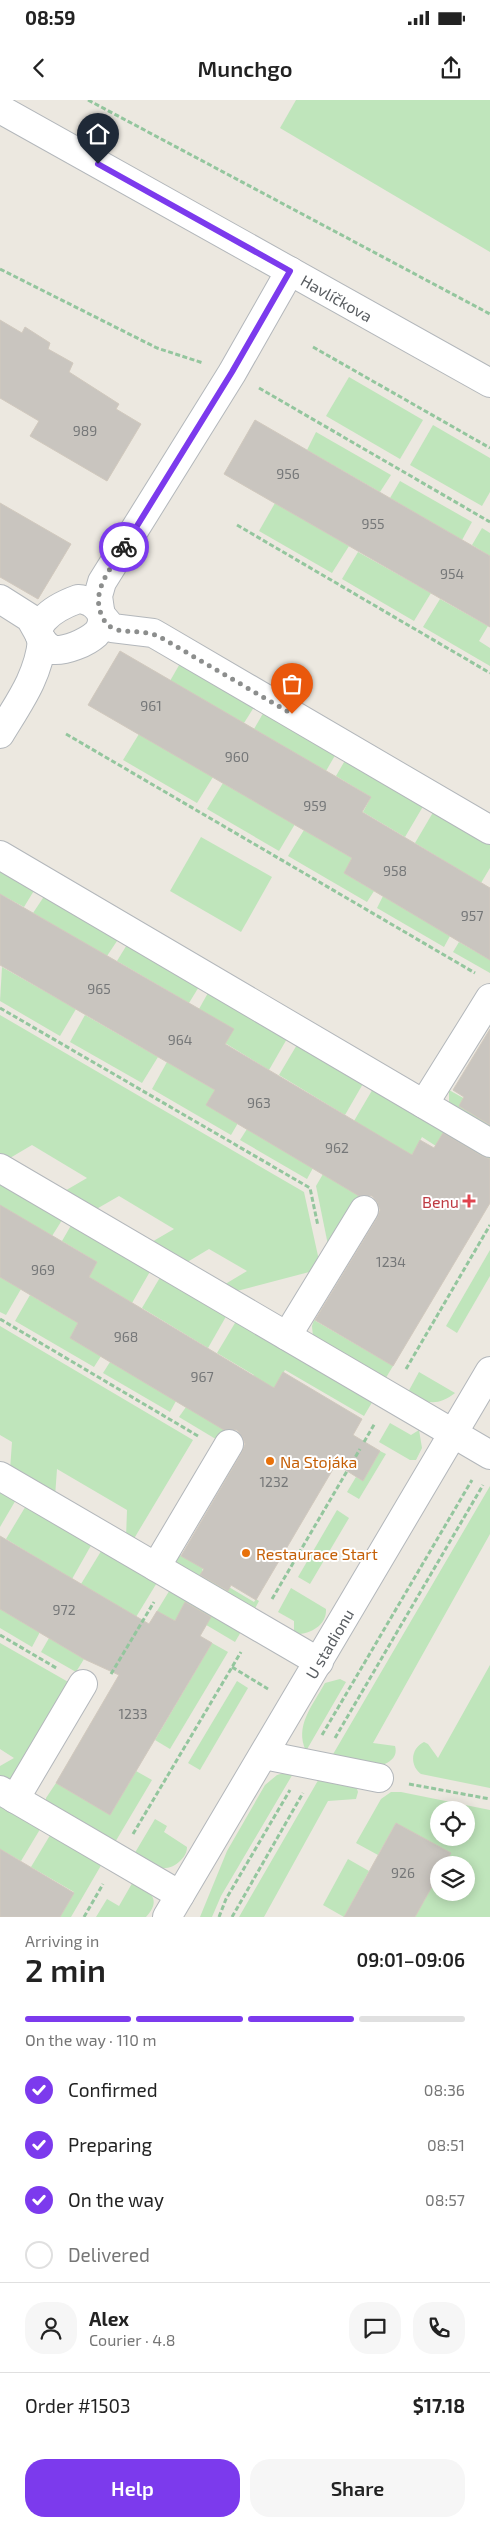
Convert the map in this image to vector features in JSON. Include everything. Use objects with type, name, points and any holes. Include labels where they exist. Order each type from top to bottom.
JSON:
[{"type":"street","name":"Havlíčkova","points":[[0,109],[490,384]]},
{"type":"street","points":[[93,608],[102,582],[232,372],[290,271]]},
{"type":"street","points":[[0,599],[30,618],[40,637],[53,650],[68,648],[96,634],[102,622],[93,608]]},
{"type":"street","points":[[0,734],[35,675],[40,656],[39,627],[45,616],[93,608]]},
{"type":"street","points":[[93,608],[112,628],[153,633],[490,830]]},
{"type":"street","points":[[0,855],[490,1143]]},
{"type":"street","points":[[424,1104],[490,998]]},
{"type":"street","points":[[0,1168],[489,1454]]},
{"type":"street","points":[[287,1336],[364,1210]]},
{"type":"street","name":"U stadionu","points":[[174,1906],[490,1371]]},
{"type":"street","points":[[156,1568],[227,1448]]},
{"type":"street","points":[[0,1476],[319,1662]]},
{"type":"street","points":[[83,1684],[8,1794],[118,1859],[174,1906]]},
{"type":"street","points":[[264,1755],[379,1778]]},
{"type":"path","points":[[88,100],[490,314]]},
{"type":"path","points":[[313,347],[490,448]]},
{"type":"path","points":[[237,525],[490,673]]},
{"type":"path","points":[[66,734],[478,974]]},
{"type":"path","points":[[0,1008],[310,1188],[327,1270]]},
{"type":"path","points":[[364,1442],[490,1225]]},
{"type":"path","points":[[0,1319],[227,1448]]},
{"type":"path","points":[[84,1917],[360,1449]]},
{"type":"path","points":[[232,1917],[312,1765],[489,1454]]},
{"type":"path","points":[[219,1917],[226,1899],[312,1765],[339,1732],[485,1482]]},
{"type":"path","points":[[0,1635],[100,1694],[151,1607]]},
{"type":"path","points":[[232,1667],[271,1690]]},
{"type":"path","points":[[333,1728],[339,1732]]},
{"type":"path","points":[[379,1778],[490,1799]]},
{"type":"green space","points":[[296,100],[490,100],[490,252],[280,128]]},
{"type":"green space","points":[[349,377],[423,420],[400,459],[326,416]]},
{"type":"green space","points":[[433,425],[490,458],[490,492],[482,506],[410,465]]},
{"type":"green space","points":[[316,432],[391,475],[380,492],[307,450]]},
{"type":"green space","points":[[400,481],[472,522],[462,540],[390,498]]},
{"type":"green space","points":[[275,503],[349,546],[332,573],[259,531]]},
{"type":"green space","points":[[482,528],[490,533],[490,556],[472,545]]},
{"type":"green space","points":[[358,552],[431,593],[414,621],[342,579]]},
{"type":"green space","points":[[440,599],[488,626],[479,641],[490,648],[490,666],[423,627]]},
{"type":"green space","points":[[182,660],[256,704],[244,723],[170,681]]},
{"type":"green space","points":[[265,710],[337,752],[326,771],[254,729]]},
{"type":"green space","points":[[139,734],[213,777],[197,803],[123,760]]},
{"type":"green space","points":[[347,757],[425,803],[405,837],[363,812],[371,797],[336,776]]},
{"type":"green space","points":[[223,783],[295,824],[279,851],[207,809]]},
{"type":"green space","points":[[435,809],[490,841],[490,868],[481,883],[415,843]]},
{"type":"green space","points":[[304,830],[352,858],[344,873],[374,891],[367,902],[288,856]]},
{"type":"green space","points":[[201,837],[272,877],[241,932],[170,891]]},
{"type":"green space","points":[[0,868],[35,889],[24,907],[0,894]]},
{"type":"green space","points":[[45,895],[119,938],[107,956],[33,913]]},
{"type":"green space","points":[[383,896],[450,936],[444,947],[377,908]]},
{"type":"green space","points":[[459,942],[490,960],[490,973],[453,952]]},
{"type":"green space","points":[[128,943],[200,985],[189,1003],[117,961]]},
{"type":"green space","points":[[2,967],[76,1009],[60,1036],[0,1001]]},
{"type":"green space","points":[[209,991],[288,1037],[269,1070],[225,1043],[199,1009]]},
{"type":"green space","points":[[0,1015],[304,1192],[320,1265],[313,1271],[237,1291],[222,1286],[247,1271],[209,1249],[184,1264],[150,1243],[174,1229],[119,1196],[93,1211],[63,1192],[87,1178],[32,1145],[10,1158],[0,1153]]},
{"type":"green space","points":[[85,1015],[158,1057],[142,1083],[70,1042]]},
{"type":"green space","points":[[298,1043],[364,1082],[345,1115],[279,1075]]},
{"type":"green space","points":[[167,1062],[215,1090],[238,1123],[231,1135],[152,1089]]},
{"type":"green space","points":[[374,1087],[490,1155],[490,1181],[422,1137],[408,1162],[354,1121]]},
{"type":"green space","points":[[449,1090],[490,1113],[490,1131],[449,1105]]},
{"type":"green space","points":[[247,1129],[313,1168],[307,1179],[240,1140]]},
{"type":"green space","points":[[323,1174],[361,1197],[329,1250],[316,1186]]},
{"type":"green space","points":[[0,1179],[64,1217],[52,1236],[0,1206]]},
{"type":"green space","points":[[73,1222],[152,1268],[132,1303],[89,1277],[97,1262],[62,1241]]},
{"type":"green space","points":[[490,1250],[490,1276],[457,1333],[446,1326]]},
{"type":"green space","points":[[162,1274],[228,1313],[208,1348],[142,1308]]},
{"type":"green space","points":[[0,1277],[21,1289],[6,1315],[0,1312]]},
{"type":"green space","points":[[30,1295],[78,1323],[70,1338],[101,1356],[94,1367],[15,1321]]},
{"type":"green space","points":[[238,1318],[374,1399],[364,1416],[285,1370],[272,1392],[251,1381],[254,1375],[217,1353]]},
{"type":"green space","points":[[314,1320],[393,1366],[384,1381],[313,1337],[312,1326]]},
{"type":"green space","points":[[0,1326],[193,1440],[132,1542],[126,1538],[127,1510],[57,1469],[55,1497],[10,1470],[12,1442],[0,1435]]},
{"type":"green space","points":[[110,1362],[176,1401],[170,1412],[103,1373]]},
{"type":"green space","points":[[419,1372],[455,1393],[437,1402],[420,1400],[407,1394]]},
{"type":"green space","points":[[186,1407],[225,1430],[219,1441],[179,1417]]},
{"type":"green space","points":[[390,1423],[411,1435],[419,1430],[422,1448],[416,1460],[410,1460],[379,1442]]},
{"type":"green space","points":[[380,1451],[386,1454],[359,1499],[347,1492],[356,1477],[363,1481]]},
{"type":"green space","points":[[490,1486],[490,1534],[373,1743],[395,1746],[395,1756],[382,1765],[332,1756]]},
{"type":"green space","points":[[0,1488],[17,1498],[0,1527]]},
{"type":"green space","points":[[27,1504],[93,1542],[72,1579],[6,1539]]},
{"type":"green space","points":[[337,1510],[349,1518],[310,1584],[298,1577]]},
{"type":"green space","points":[[103,1548],[158,1581],[136,1617],[81,1584]]},
{"type":"green space","points":[[176,1553],[203,1568],[202,1571],[254,1602],[256,1599],[259,1601],[253,1612],[176,1565]]},
{"type":"green space","points":[[171,1588],[242,1630],[235,1642],[181,1610],[175,1621],[157,1611]]},
{"type":"green space","points":[[291,1588],[326,1609],[324,1620],[311,1631],[294,1634],[294,1621],[278,1612]]},
{"type":"green space","points":[[0,1609],[40,1632],[32,1647],[0,1628]]},
{"type":"green space","points":[[49,1638],[84,1659],[76,1672],[41,1652]]},
{"type":"green space","points":[[0,1643],[70,1683],[10,1781],[0,1778],[0,1766],[14,1758],[0,1749]]},
{"type":"green space","points":[[212,1643],[228,1652],[170,1749],[155,1740]]},
{"type":"green space","points":[[490,1665],[490,1788],[421,1774],[417,1771],[413,1762],[416,1749],[424,1742],[428,1744],[438,1758]]},
{"type":"green space","points":[[340,1679],[346,1682],[306,1751],[302,1733],[306,1716],[325,1683]]},
{"type":"green space","points":[[237,1681],[248,1688],[200,1770],[188,1763]]},
{"type":"green space","points":[[136,1771],[152,1780],[114,1844],[46,1803],[46,1798],[56,1783],[110,1815]]},
{"type":"green space","points":[[294,1772],[221,1896],[212,1917],[200,1917],[227,1851],[265,1785],[277,1775]]},
{"type":"green space","points":[[320,1777],[356,1786],[358,1792],[356,1799],[328,1801],[264,1917],[239,1917]]},
{"type":"green space","points":[[391,1792],[401,1792],[446,1801],[430,1801],[430,1842],[396,1823],[378,1855],[356,1843],[381,1799]]},
{"type":"green space","points":[[0,1801],[42,1826],[21,1861],[0,1849]]},
{"type":"green space","points":[[475,1807],[490,1810],[490,1917],[415,1917],[430,1890],[430,1901],[475,1901],[475,1856],[448,1856],[450,1853],[437,1846],[475,1846]]},
{"type":"green space","points":[[155,1819],[167,1826],[164,1832],[187,1847],[186,1853],[181,1859],[168,1868],[156,1867],[133,1856]]},
{"type":"green space","points":[[52,1832],[103,1862],[71,1917],[60,1917],[74,1892],[31,1867]]},
{"type":"green space","points":[[348,1859],[369,1871],[344,1917],[323,1905]]},
{"type":"green space","points":[[134,1880],[149,1892],[154,1900],[151,1911],[146,1917],[96,1917],[107,1899],[119,1906]]},
{"type":"building","points":[[0,320],[22,333],[25,327],[50,343],[48,349],[73,363],[69,372],[119,404],[116,409],[141,424],[107,481],[30,436],[39,421],[0,398]]},
{"type":"building","points":[[255,420],[490,556],[490,627],[224,474]]},
{"type":"building","points":[[0,503],[71,544],[38,599],[0,577]]},
{"type":"building","points":[[120,651],[371,797],[362,812],[490,888],[490,960],[344,873],[352,858],[88,705]]},
{"type":"building","points":[[0,894],[234,1029],[225,1044],[412,1155],[420,1140],[434,1148],[443,1133],[490,1159],[490,1203],[393,1366],[315,1320],[377,1218],[380,1210],[377,1202],[372,1196],[359,1196],[206,1105],[215,1090],[0,965]]},
{"type":"building","points":[[490,1029],[490,1125],[459,1106],[464,1097],[453,1090]]},
{"type":"building","points":[[0,1205],[97,1262],[89,1277],[274,1388],[283,1372],[362,1419],[353,1435],[380,1451],[363,1481],[336,1464],[256,1600],[231,1585],[228,1591],[200,1575],[204,1569],[181,1556],[242,1452],[245,1444],[242,1436],[237,1430],[224,1430],[70,1338],[78,1323],[0,1277]]},
{"type":"building","points":[[0,1536],[149,1624],[157,1611],[175,1621],[185,1602],[211,1617],[200,1636],[212,1643],[110,1815],[56,1783],[119,1675],[84,1659],[0,1609]]},
{"type":"building","points":[[396,1823],[430,1842],[430,1846],[438,1846],[451,1853],[449,1856],[430,1856],[430,1890],[415,1917],[344,1917]]},
{"type":"building","points":[[0,1849],[74,1893],[60,1917],[0,1917]]},
{"type":"way so far","points":[[124,547],[102,582],[98,596],[102,616],[108,626],[118,630],[153,633],[292,714]]},
{"type":"place","name":"Benu","points":[[469,1201]]},
{"type":"place","name":"Na Stojáka","points":[[270,1461]]},
{"type":"place","name":"Restaurace Start","points":[[246,1553]]},
{"type":"route","points":[[98,164],[290,271],[232,372],[124,547]]}]
